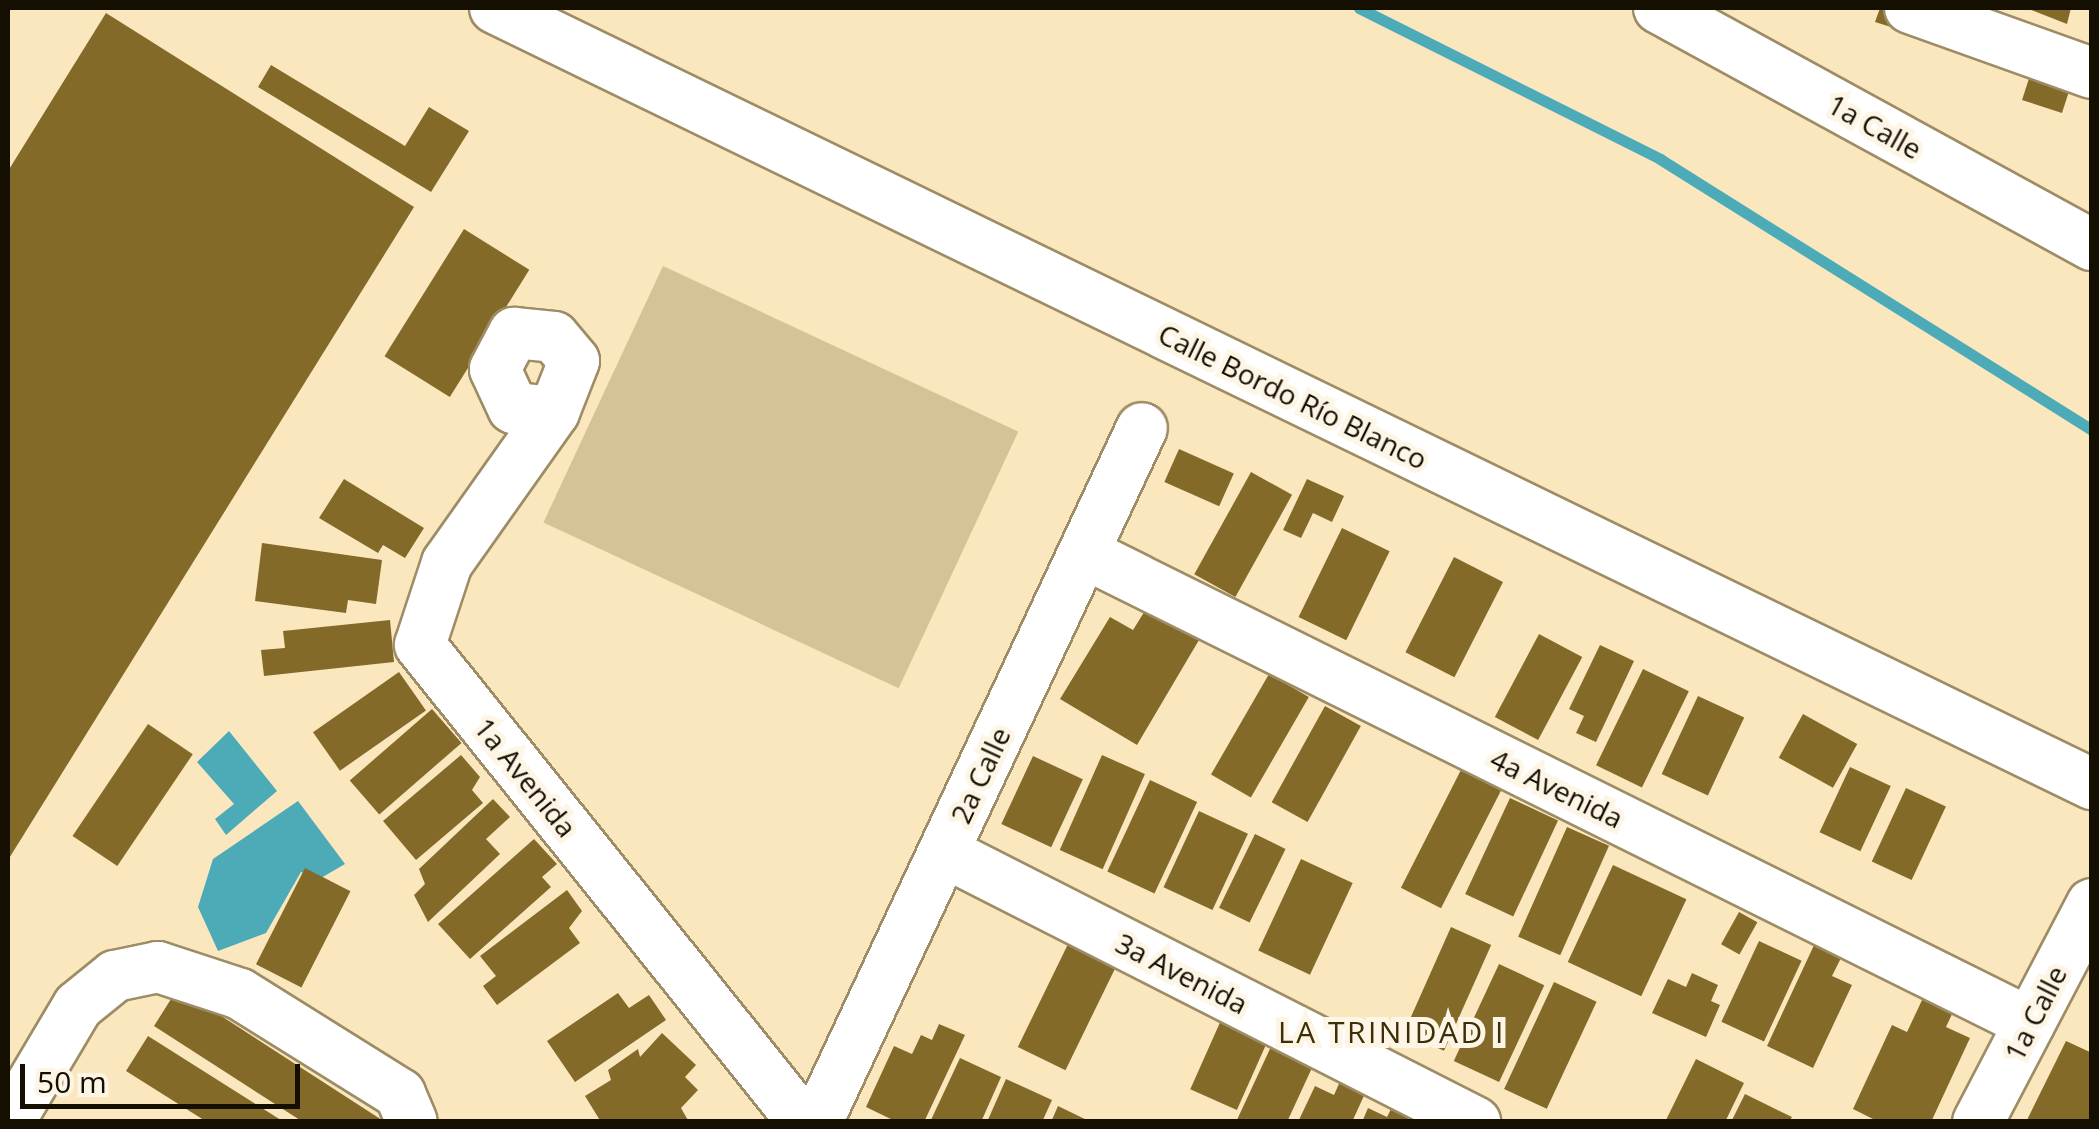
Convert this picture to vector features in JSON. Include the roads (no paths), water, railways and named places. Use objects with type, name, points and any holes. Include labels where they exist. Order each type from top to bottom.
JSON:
[{"type":"street","name":"Calle Bordo Río Blanco","points":[[496,8],[2092,784]]},
{"type":"street","name":"1a Calle","points":[[1658,8],[1717,21],[2092,245]]},
{"type":"street","points":[[1910,8],[2092,72]]},
{"type":"street","name":"1a Avenida","points":[[554,412],[448,563],[420,645],[803,1122]]},
{"type":"street","name":"2a Calle","points":[[817,1122],[1142,428]]},
{"type":"street","name":"4a Avenida","points":[[1084,553],[2030,1023]]},
{"type":"street","name":"3a Avenida","points":[[944,852],[1475,1122]]},
{"type":"street","name":"1a Calle","points":[[1978,1122],[2092,904]]},
{"type":"street","points":[[10,1122],[78,1006],[115,976],[158,966],[240,994],[400,1094],[412,1122]]},
{"type":"water","points":[[229,731],[277,791],[226,835],[215,819],[234,804],[197,762]]},
{"type":"water","points":[[298,801],[345,864],[321,878],[301,872],[266,933],[218,951],[198,907],[213,859]]},
{"type":"waterway","points":[[1359,8],[1660,159],[2092,430]]},
{"type":"district","name":"LA TRINIDAD I","points":[[1392,1032]]}]
